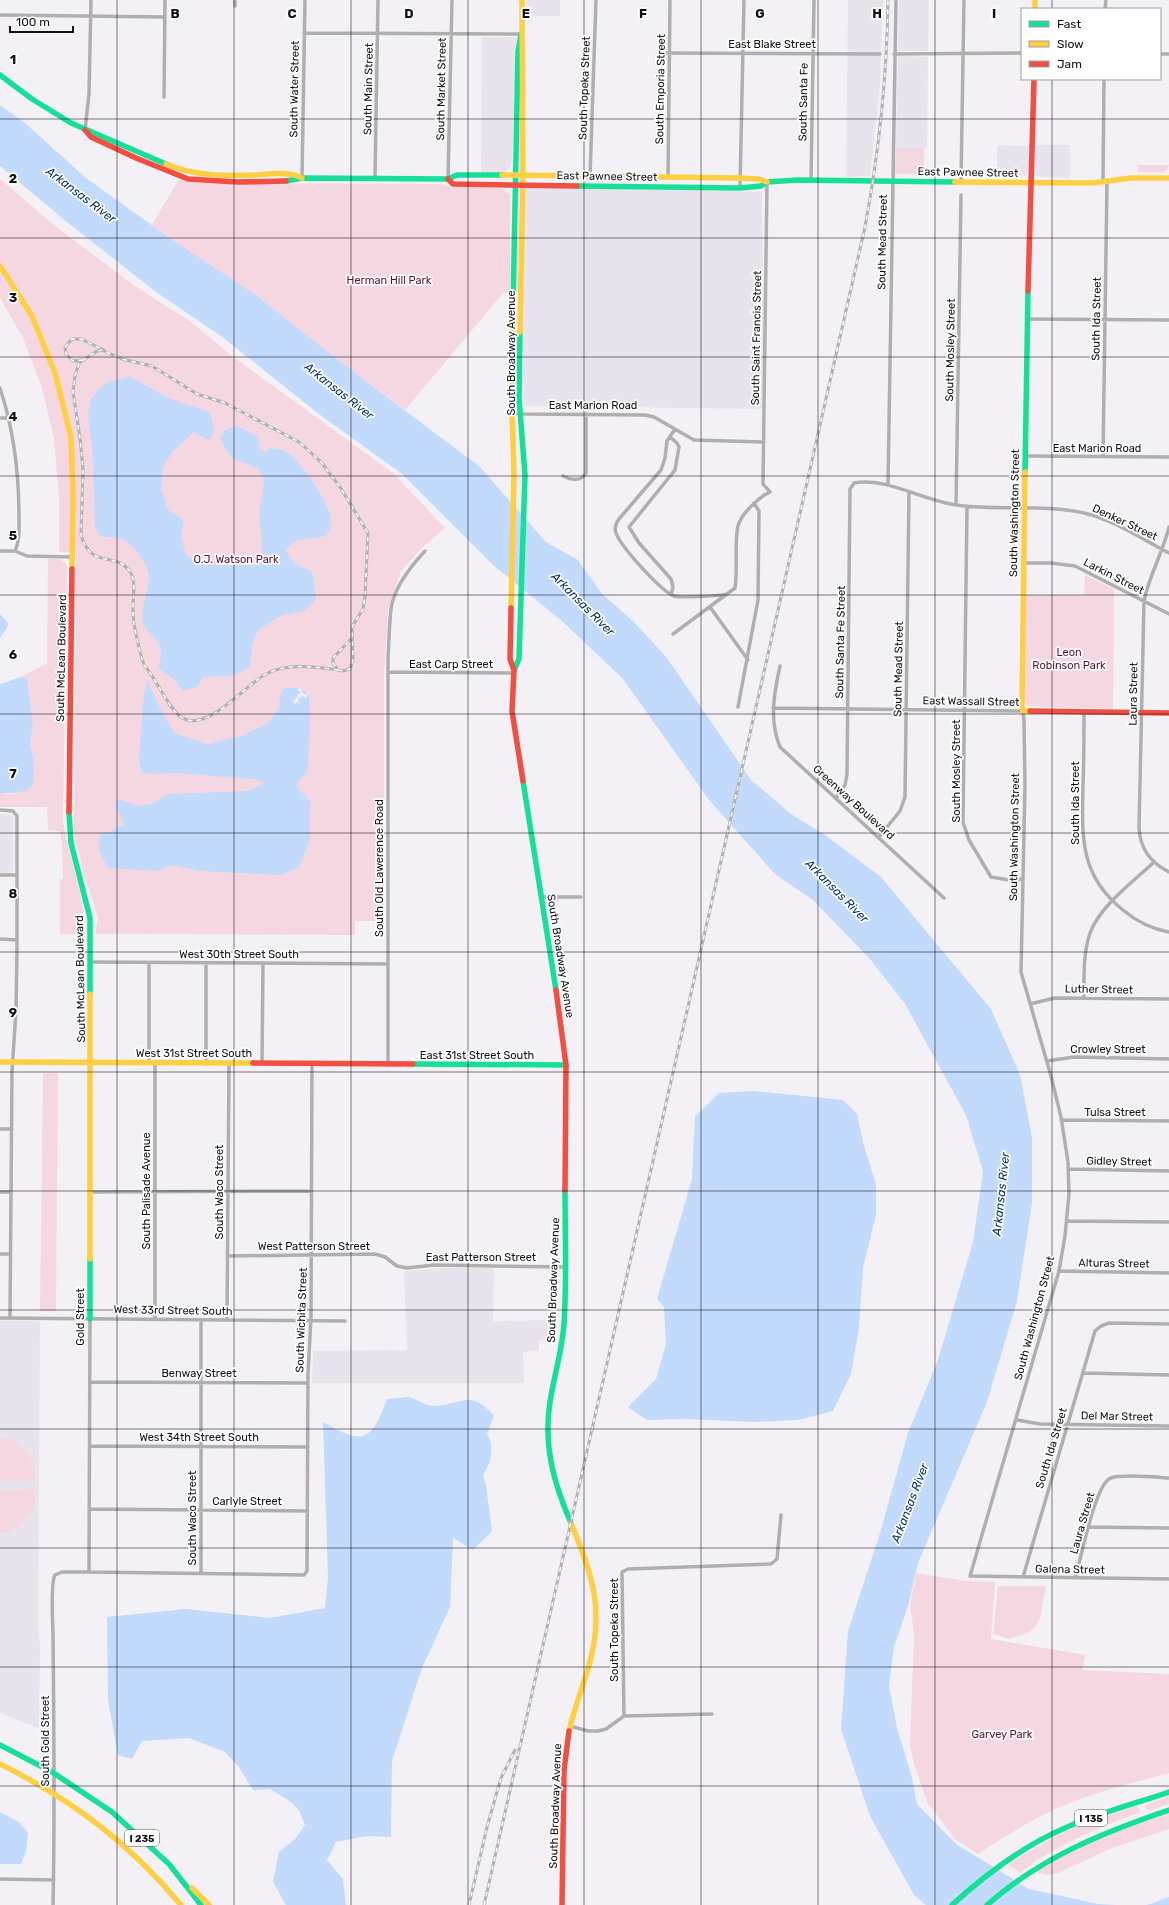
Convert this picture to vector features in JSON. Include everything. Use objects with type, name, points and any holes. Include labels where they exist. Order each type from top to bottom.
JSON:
[{"type":"main road","name":"South Broadway Avenue","points":[[522,0],[523,175],[520,247],[520,414],[525,475],[521,625],[519,659],[514,671],[512,711],[559,1011],[566,1065],[563,1339],[547,1412],[548,1451],[554,1478],[591,1576],[597,1605],[595,1645],[566,1740],[563,1779],[562,1905]]},
{"type":"main road","name":"South Broadway Avenue","points":[[514,671],[510,659],[512,629],[514,473],[512,413],[515,175],[518,52],[521,34]]},
{"type":"main road","name":"East Pawnee Street","points":[[0,75],[40,104],[85,130],[91,137],[188,179],[238,182],[283,182],[302,178],[448,179],[457,175],[523,175],[740,178],[759,179],[767,182],[811,180],[892,180],[1032,183],[1105,182],[1137,178],[1169,178]]},
{"type":"main road","name":"South Washington Street","points":[[1023,711],[1026,318],[1032,183],[1034,80]]},
{"type":"main road","name":"East Pawnee Street","points":[[448,179],[453,184],[740,188],[761,186],[767,182]]},
{"type":"main road","name":"South McLean Boulevard","points":[[0,266],[32,316],[55,373],[70,437],[73,496],[69,818],[71,843],[90,918],[90,1063]]},
{"type":"main road","name":"East Wassall Street","points":[[1023,711],[1169,713]]},
{"type":"main road","name":"West 31st Street South","points":[[0,1062],[388,1065]]},
{"type":"main road","name":"Gold Street","points":[[90,1063],[90,1319]]},
{"type":"main road","name":"East 31st Street South","points":[[388,1065],[566,1065]]},
{"type":"main road","name":"I 235","points":[[0,1746],[33,1761],[71,1783],[112,1812],[164,1859],[201,1905]]},
{"type":"main road","name":"I 235","points":[[0,1764],[33,1779],[71,1802],[117,1837],[162,1880],[181,1905]]},
{"type":"main road","name":"I 135","points":[[952,1905],[986,1875],[1018,1854],[1058,1832],[1082,1821],[1169,1792]]},
{"type":"main road","name":"I 135","points":[[987,1905],[1033,1869],[1084,1840],[1169,1810]]},
{"type":"main road","points":[[177,1874],[208,1905]]},
{"type":"street","points":[[85,130],[89,94],[91,0]]},
{"type":"street","points":[[164,97],[165,0]]},
{"type":"street","points":[[235,0],[235,6]]},
{"type":"street","name":"South Water Street","points":[[302,178],[304,0]]},
{"type":"street","name":"South Main Street","points":[[375,178],[378,0]]},
{"type":"street","name":"South Market Street","points":[[448,179],[452,0]]},
{"type":"street","name":"South Topeka Street","points":[[590,176],[596,0]]},
{"type":"street","name":"South Emporia Street","points":[[668,178],[670,0]]},
{"type":"street","points":[[740,188],[744,0]]},
{"type":"street","name":"South Santa Fe","points":[[811,180],[814,0]]},
{"type":"street","name":"South Mead Street","points":[[888,485],[896,0]]},
{"type":"street","points":[[961,181],[964,0]]},
{"type":"street","points":[[0,15],[165,16]]},
{"type":"street","points":[[304,33],[521,34]]},
{"type":"street","name":"East Blake Street","points":[[664,53],[880,54]]},
{"type":"street","points":[[894,54],[1021,53]]},
{"type":"street","name":"South Ida Street","points":[[1103,457],[1105,182],[1104,80]]},
{"type":"street","name":"South Saint Francis Street","points":[[754,503],[761,496],[770,492],[763,484],[767,182]]},
{"type":"street","name":"South Mosley Street","points":[[956,505],[961,195]]},
{"type":"street","points":[[1026,318],[1169,320]]},
{"type":"street","points":[[0,388],[9,418],[17,457],[18,538],[15,551]]},
{"type":"street","name":"East Marion Road","points":[[512,413],[645,415],[654,417],[692,439],[699,441],[763,442]]},
{"type":"street","points":[[563,476],[568,479],[578,479],[582,478],[586,474],[586,414]]},
{"type":"street","points":[[0,418],[9,418]]},
{"type":"street","points":[[675,429],[667,441],[665,458],[661,470],[616,522],[616,530],[622,543],[636,560],[653,579],[671,594],[678,597],[687,597],[728,593]]},
{"type":"street","points":[[670,437],[677,442],[679,447],[675,470],[629,527],[630,532],[638,543],[671,579],[673,587],[671,594]]},
{"type":"street","name":"East Marion Road","points":[[1025,456],[1169,457]]},
{"type":"street","name":"South Santa Fe Street","points":[[836,798],[845,785],[847,774],[850,489],[854,484],[865,483],[888,485]]},
{"type":"street","points":[[888,485],[956,505],[1024,509]]},
{"type":"street","name":"South Mead Street","points":[[879,837],[900,811],[904,797],[909,492]]},
{"type":"street","points":[[673,634],[735,588],[739,524],[754,503],[759,510],[758,600],[738,707]]},
{"type":"street","name":"South Mosley Street","points":[[967,506],[963,822],[969,840],[991,877],[1022,879]]},
{"type":"street","name":"Denker Street","points":[[1024,509],[1064,510],[1086,513],[1119,527],[1169,553]]},
{"type":"street","name":"Laura Street","points":[[1153,863],[1144,849],[1139,833],[1144,601],[1150,577],[1162,549],[1169,527]]},
{"type":"street","points":[[0,550],[15,551],[27,556],[72,557]]},
{"type":"street","name":"South Old Lawerence Road","points":[[388,1065],[388,672],[391,608],[399,586],[412,565],[425,551]]},
{"type":"street","name":"Larkin Street","points":[[1023,563],[1051,563],[1075,566],[1169,614]]},
{"type":"street","points":[[710,607],[748,660]]},
{"type":"street","name":"Greenway Boulevard","points":[[780,666],[774,690],[773,727],[780,747],[944,898]]},
{"type":"street","name":"East Carp Street","points":[[388,672],[514,671]]},
{"type":"street","name":"East Wassall Street","points":[[774,708],[1023,711]]},
{"type":"street","name":"South Washington Street","points":[[970,1576],[1059,1271],[1067,1221],[1069,1194],[1068,1169],[1061,1120],[1047,1061],[1021,972],[1025,786],[1023,711]]},
{"type":"street","name":"South Ida Street","points":[[1084,712],[1082,838],[1086,859],[1094,877],[1112,902],[1130,916],[1144,924],[1169,932]]},
{"type":"street","points":[[0,810],[15,812],[17,940],[10,1129],[10,1318]]},
{"type":"street","points":[[1084,998],[1084,969],[1090,934],[1101,913],[1153,863],[1169,872]]},
{"type":"street","points":[[0,875],[16,875]]},
{"type":"street","points":[[541,897],[581,897]]},
{"type":"street","points":[[0,939],[17,940]]},
{"type":"street","name":"West 30th Street South","points":[[91,962],[388,964]]},
{"type":"street","name":"South Palisade Avenue","points":[[149,962],[155,1192],[155,1319]]},
{"type":"street","points":[[206,963],[206,1064]]},
{"type":"street","points":[[262,1064],[264,963]]},
{"type":"street","name":"Luther Street","points":[[1030,1004],[1055,998],[1169,999]]},
{"type":"street","name":"Crowley Street","points":[[1047,1061],[1074,1057],[1169,1059]]},
{"type":"street","name":"South Waco Street","points":[[227,1320],[229,1064]]},
{"type":"street","name":"South Wichita Street","points":[[201,1573],[304,1575],[307,1571],[308,1383],[312,1255],[312,1064]]},
{"type":"street","name":"Tulsa Street","points":[[1061,1120],[1169,1121]]},
{"type":"street","points":[[0,1129],[10,1129]]},
{"type":"street","name":"Gidley Street","points":[[1068,1169],[1169,1171]]},
{"type":"street","points":[[0,1192],[10,1192]]},
{"type":"street","points":[[90,1192],[312,1192]]},
{"type":"street","points":[[1067,1221],[1169,1222]]},
{"type":"street","points":[[0,1254],[10,1254]]},
{"type":"street","name":"West Patterson Street","points":[[228,1256],[375,1254],[385,1257],[397,1266]]},
{"type":"street","name":"East Patterson Street","points":[[397,1266],[564,1267]]},
{"type":"street","name":"Alturas Street","points":[[1059,1271],[1169,1273]]},
{"type":"street","name":"West 33rd Street South","points":[[0,1318],[345,1321]]},
{"type":"street","name":"Gold Street","points":[[90,1319],[90,1572]]},
{"type":"street","name":"South Waco Street","points":[[201,1320],[201,1573]]},
{"type":"street","name":"South Ida Street","points":[[1023,1577],[1094,1335],[1101,1326],[1109,1323],[1169,1324]]},
{"type":"street","points":[[1084,1373],[1169,1375]]},
{"type":"street","name":"Benway Street","points":[[90,1382],[308,1383]]},
{"type":"street","name":"Del Mar Street","points":[[1016,1420],[1040,1424],[1169,1426]]},
{"type":"street","name":"West 34th Street South","points":[[90,1446],[308,1447]]},
{"type":"street","name":"Laura Street","points":[[1075,1578],[1102,1485],[1112,1478],[1169,1478]]},
{"type":"street","name":"Carlyle Street","points":[[90,1510],[307,1511]]},
{"type":"street","name":"South Topeka Street","points":[[624,1716],[622,1576],[624,1570],[771,1564],[777,1558],[781,1515]]},
{"type":"street","points":[[1089,1527],[1169,1528]]},
{"type":"street","points":[[90,1572],[201,1573]]},
{"type":"street","name":"South Gold Street","points":[[53,1905],[54,1728],[52,1609],[54,1576],[59,1573],[90,1572]]},
{"type":"street","name":"Galena Street","points":[[970,1576],[1169,1579]]},
{"type":"street","points":[[570,1726],[598,1732],[606,1729],[624,1716],[712,1714]]},
{"type":"street","points":[[0,1879],[54,1880]]},
{"type":"shaded area","points":[[526,0],[560,0],[560,16],[526,16]]},
{"type":"shaded area","points":[[848,0],[883,0],[880,85],[870,176],[846,177]]},
{"type":"shaded area","points":[[899,0],[929,0],[928,51],[898,51]]},
{"type":"shaded area","points":[[482,37],[514,37],[517,39],[512,160],[510,168],[505,172],[481,173]]},
{"type":"shaded area","points":[[898,56],[928,57],[927,148],[896,148]]},
{"type":"shaded area","points":[[997,145],[1029,146],[1029,168],[1027,175],[1022,177],[997,178]]},
{"type":"shaded area","points":[[1036,145],[1070,145],[1070,178],[1037,176],[1035,170]]},
{"type":"shaded area","points":[[522,185],[762,192],[764,409],[524,406]]},
{"type":"shaded area","points":[[0,814],[13,815],[13,871],[11,873],[0,873]]},
{"type":"shaded area","points":[[444,1268],[494,1268],[493,1321],[550,1320],[551,1341],[539,1340],[539,1351],[523,1352],[524,1383],[312,1383],[313,1351],[407,1350],[404,1271]]},
{"type":"shaded area","points":[[0,1321],[40,1321],[38,1625],[40,1646],[39,1728],[0,1713]]},
{"type":"green space","points":[[896,148],[924,148],[924,174],[895,174]]},
{"type":"green space","points":[[1138,165],[1169,165],[1167,170],[1164,172],[1138,172]]},
{"type":"green space","name":"O.J. Watson Park","points":[[0,179],[59,229],[132,284],[191,322],[232,356],[394,474],[445,528],[421,549],[401,571],[388,609],[384,677],[384,921],[355,921],[355,935],[95,934],[98,918],[83,870],[74,833],[76,553],[59,552],[59,497],[54,439],[42,388],[23,338],[0,298]]},
{"type":"green space","name":"Herman Hill Park","points":[[179,179],[196,183],[439,184],[455,187],[501,188],[510,194],[510,292],[503,293],[405,410],[152,225]]},
{"type":"green space","points":[[48,559],[61,560],[67,565],[63,818],[68,847],[83,905],[85,935],[60,934],[60,879],[63,879],[62,844],[60,831],[48,830],[47,807],[0,807],[0,794],[10,794],[33,757],[30,743],[33,723],[27,678],[21,677],[47,663]]},
{"type":"green space","name":"Leon Robinson Park","points":[[1085,575],[1114,589],[1113,709],[1027,706],[1024,700],[1026,595],[1084,595]]},
{"type":"green space","points":[[43,1073],[58,1073],[56,1311],[40,1311]]},
{"type":"green space","points":[[0,1437],[15,1442],[26,1451],[33,1463],[35,1479],[0,1480]]},
{"type":"green space","points":[[37,1489],[34,1505],[27,1519],[16,1529],[0,1534],[0,1490]]},
{"type":"green space","name":"Garvey Park","points":[[916,1573],[965,1581],[995,1582],[991,1639],[1086,1655],[1082,1670],[1169,1674],[1169,1773],[1108,1790],[1063,1806],[1049,1812],[1004,1837],[978,1854],[956,1840],[927,1802],[914,1764],[910,1745],[914,1633],[910,1605]]},
{"type":"green space","points":[[998,1586],[1046,1586],[1040,1619],[1036,1626],[1028,1633],[1010,1639],[993,1634]]},
{"type":"green space","points":[[1169,1796],[1169,1804],[1149,1811],[1145,1808],[1145,1805]]},
{"type":"green space","points":[[1136,1806],[1140,1808],[1139,1813],[1077,1838],[1047,1854],[1020,1873],[1008,1864],[1056,1836],[1077,1826]]},
{"type":"green space","points":[[1169,1814],[1169,1829],[1112,1848],[1058,1873],[1048,1875],[1036,1872],[1067,1853],[1100,1838]]},
{"type":"water","name":"Arkansas River","points":[[0,105],[25,123],[86,178],[174,241],[254,294],[360,377],[479,466],[546,542],[578,560],[602,594],[634,622],[667,658],[751,780],[791,814],[825,835],[881,877],[991,1009],[1020,1075],[1032,1137],[1032,1203],[1017,1301],[987,1402],[918,1563],[908,1606],[894,1647],[889,1686],[897,1728],[911,1774],[917,1804],[956,1844],[1029,1889],[1098,1904],[1116,1905],[926,1905],[914,1895],[870,1816],[841,1729],[848,1631],[880,1533],[908,1433],[938,1360],[973,1242],[983,1171],[966,1115],[905,1004],[870,959],[813,900],[775,874],[709,800],[623,679],[563,622],[493,565],[402,474],[319,414],[221,336],[156,292],[67,222],[0,166]]},
{"type":"water","points":[[131,377],[168,398],[209,412],[213,422],[214,428],[211,439],[205,439],[194,432],[173,451],[163,467],[161,488],[168,510],[184,520],[181,536],[186,555],[201,564],[259,565],[262,548],[259,511],[264,478],[257,468],[232,458],[225,448],[220,437],[225,430],[236,426],[259,437],[259,449],[266,452],[270,448],[283,450],[289,454],[314,483],[327,507],[330,517],[331,526],[326,536],[295,541],[286,549],[290,558],[296,564],[312,571],[316,599],[305,611],[280,616],[258,630],[252,645],[250,667],[232,676],[203,677],[197,687],[183,691],[175,680],[158,668],[161,656],[160,647],[143,623],[142,614],[149,576],[144,561],[129,543],[113,537],[101,536],[95,529],[93,457],[88,416],[91,399],[98,390],[108,382]]},
{"type":"water","points":[[0,614],[8,623],[7,628],[0,638]]},
{"type":"water","points":[[21,677],[27,678],[33,723],[30,743],[33,757],[33,785],[26,791],[0,794],[0,684]]},
{"type":"water","points":[[147,680],[174,733],[207,744],[241,736],[267,724],[279,708],[280,695],[286,687],[302,689],[309,695],[310,713],[308,769],[296,786],[311,802],[309,815],[310,840],[299,867],[281,875],[199,871],[173,865],[157,871],[109,868],[100,853],[99,840],[100,835],[114,830],[124,824],[115,806],[117,799],[141,806],[152,804],[168,794],[249,791],[264,783],[255,779],[142,772],[139,761],[143,703]]},
{"type":"water","points":[[754,1091],[843,1100],[857,1114],[863,1142],[876,1185],[876,1214],[863,1268],[859,1328],[851,1374],[833,1411],[798,1420],[754,1422],[685,1419],[647,1420],[628,1407],[656,1379],[666,1344],[664,1307],[657,1299],[692,1179],[695,1117],[719,1093]]},
{"type":"water","points":[[409,1397],[432,1406],[471,1400],[478,1402],[494,1416],[487,1434],[491,1444],[491,1455],[486,1471],[483,1475],[486,1485],[492,1531],[473,1550],[453,1538],[450,1607],[422,1668],[392,1761],[391,1837],[367,1836],[336,1842],[327,1860],[343,1879],[346,1905],[286,1905],[273,1882],[279,1852],[295,1839],[305,1825],[299,1810],[291,1802],[270,1789],[253,1790],[239,1767],[225,1752],[189,1738],[142,1741],[132,1759],[118,1755],[108,1700],[107,1617],[186,1609],[270,1618],[325,1608],[328,1577],[323,1422],[348,1434],[364,1436],[370,1432],[376,1424],[387,1399]]},
{"type":"water","points":[[0,1812],[19,1822],[28,1833],[26,1851],[21,1864],[0,1864]]},
{"type":"water","points":[[1169,1897],[1169,1905],[1147,1905]]},
{"type":"pier","points":[[302,687],[301,691],[305,695],[309,693],[306,698],[301,695],[302,700],[300,697],[298,699],[300,702],[297,700],[299,704],[295,701],[297,705],[290,699],[294,701],[296,699],[293,696],[296,698],[298,696],[296,693],[299,695],[301,693],[297,690]]},
{"type":"railway","points":[[484,1905],[865,227],[878,142],[884,85],[888,0]]},
{"type":"railway","points":[[83,360],[73,361],[66,354],[65,347],[72,339],[81,339],[104,350]]},
{"type":"railway","points":[[338,670],[302,667],[276,670],[259,678],[226,706],[214,714],[202,719],[191,721],[176,713],[144,665],[142,659],[136,636],[133,608],[134,584],[131,574],[122,564],[96,556],[90,552],[85,546],[81,535],[83,470],[73,392],[75,376],[79,363],[97,351],[102,350],[122,359],[152,366],[197,394],[225,403],[299,442],[321,462],[340,487],[368,533],[365,597],[363,609],[352,627],[353,660],[350,669],[343,671],[338,670],[333,663],[333,658],[352,638]]},
{"type":"railway","points":[[469,1905],[487,1827],[501,1778],[515,1750]]},
{"type":"traffic: fast","points":[[513,310],[518,52],[521,34]]},
{"type":"traffic: fast","points":[[0,75],[32,99],[71,123],[166,164]]},
{"type":"traffic: fast","points":[[286,181],[302,178],[448,179],[457,175],[502,175]]},
{"type":"traffic: fast","points":[[577,186],[740,188],[761,186],[767,182],[797,180],[955,182]]},
{"type":"traffic: fast","points":[[1025,472],[1028,291]]},
{"type":"traffic: fast","points":[[514,670],[519,659],[525,475],[519,398],[520,332]]},
{"type":"traffic: fast","points":[[523,781],[556,990]]},
{"type":"traffic: fast","points":[[69,812],[71,843],[90,918],[90,994]]},
{"type":"traffic: fast","points":[[413,1064],[566,1065]]},
{"type":"traffic: fast","points":[[565,1190],[566,1274],[564,1324],[562,1344],[550,1402],[548,1434],[549,1449],[555,1479],[571,1523]]},
{"type":"traffic: fast","points":[[90,1259],[90,1319]]},
{"type":"traffic: fast","points":[[0,1745],[52,1772],[112,1812],[169,1864],[201,1905]]},
{"type":"traffic: fast","points":[[952,1905],[978,1882],[1020,1852],[1049,1835],[1091,1818],[1169,1792]]},
{"type":"traffic: fast","points":[[987,1905],[1029,1873],[1073,1848],[1120,1828],[1169,1810]]},
{"type":"traffic: slow","points":[[520,332],[523,175],[522,0]]},
{"type":"traffic: slow","points":[[1035,0],[1035,8]]},
{"type":"traffic: slow","points":[[166,164],[198,173],[220,175],[290,174],[302,178]]},
{"type":"traffic: slow","points":[[502,175],[740,178],[759,179],[767,182]]},
{"type":"traffic: slow","points":[[955,182],[1093,183],[1131,178],[1169,178]]},
{"type":"traffic: slow","points":[[0,266],[32,316],[55,373],[71,437],[73,496],[72,569]]},
{"type":"traffic: slow","points":[[511,608],[514,473],[512,413],[513,310]]},
{"type":"traffic: slow","points":[[1025,472],[1022,706],[1023,711],[1030,711]]},
{"type":"traffic: slow","points":[[90,994],[90,1259]]},
{"type":"traffic: slow","points":[[0,1062],[253,1063]]},
{"type":"traffic: slow","points":[[569,1731],[589,1665],[594,1645],[596,1627],[594,1592],[585,1559],[571,1523]]},
{"type":"traffic: slow","points":[[0,1764],[27,1778],[76,1808],[120,1842],[161,1882],[181,1905]]},
{"type":"traffic: slow","points":[[192,1888],[209,1905]]},
{"type":"traffic: jam","points":[[1028,291],[1034,80]]},
{"type":"traffic: jam","points":[[85,130],[91,137],[136,158],[188,179],[238,182],[286,181]]},
{"type":"traffic: jam","points":[[448,179],[453,184],[577,186]]},
{"type":"traffic: jam","points":[[69,812],[72,569]]},
{"type":"traffic: jam","points":[[511,608],[510,659],[514,670],[512,711],[523,781]]},
{"type":"traffic: jam","points":[[1030,711],[1169,713]]},
{"type":"traffic: jam","points":[[556,990],[566,1065],[565,1190]]},
{"type":"traffic: jam","points":[[253,1063],[413,1064]]},
{"type":"traffic: jam","points":[[562,1905],[564,1770],[569,1731]]}]
